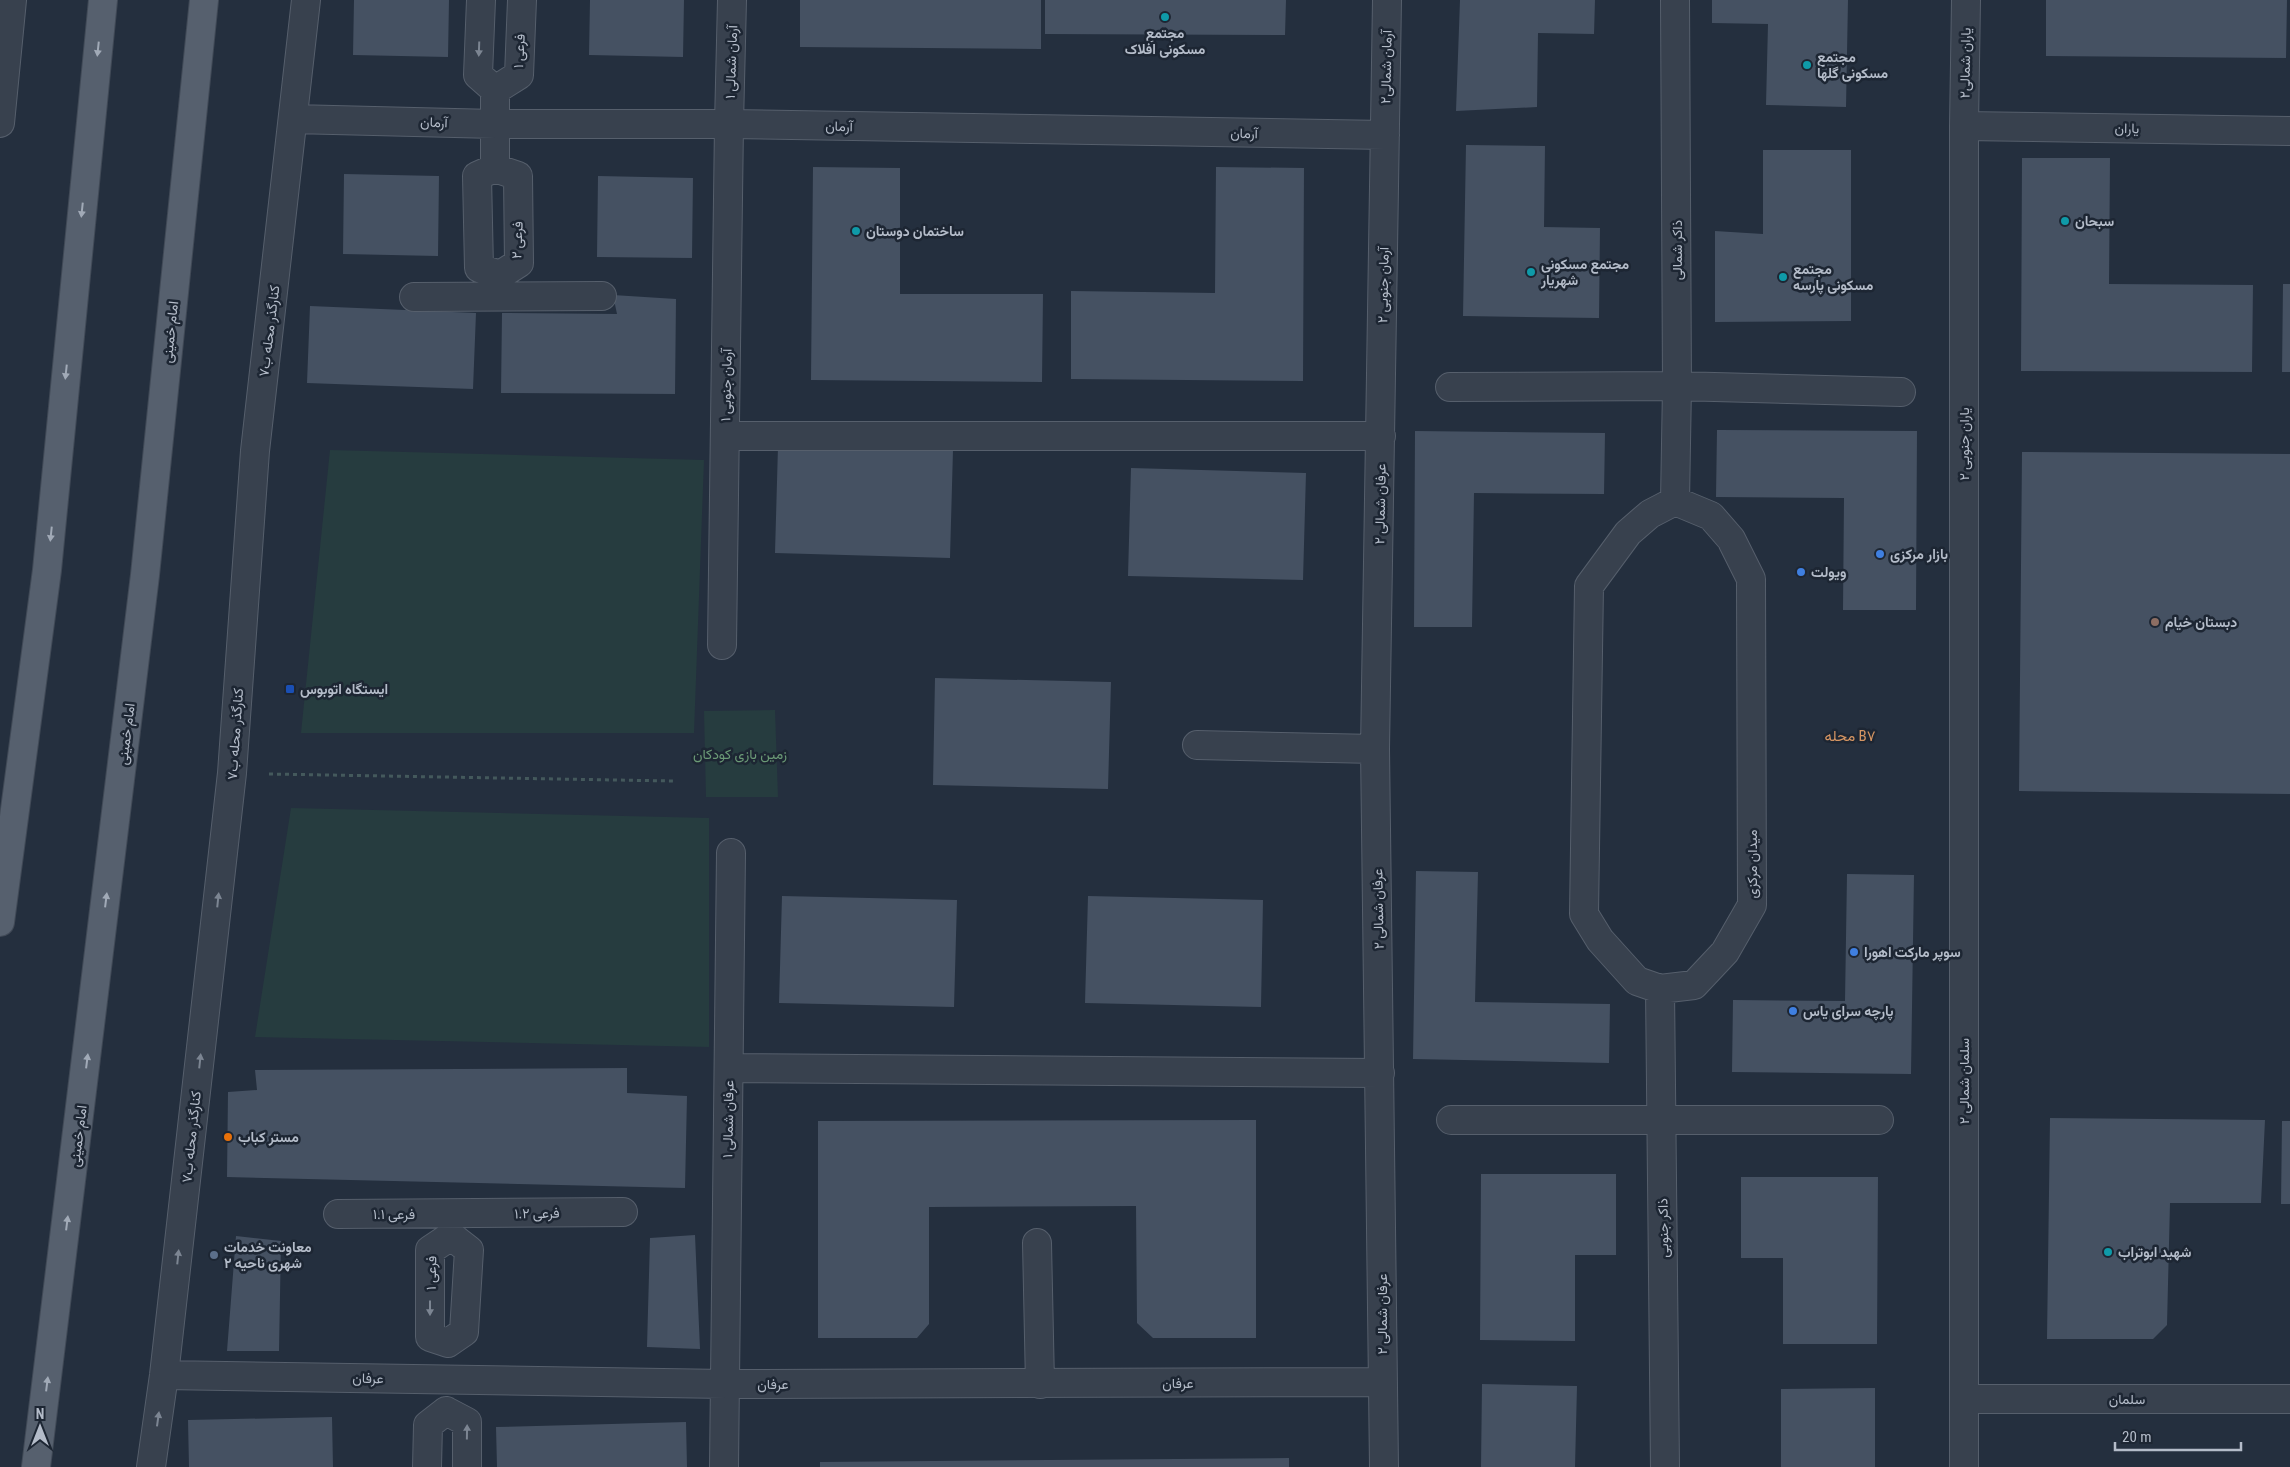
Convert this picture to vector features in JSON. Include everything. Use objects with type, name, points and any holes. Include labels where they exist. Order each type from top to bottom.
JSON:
[{"type":"main road","points":[[0,922],[47,570],[103,0]]},
{"type":"main road","name":"امام خمینی","points":[[36,1467],[144,584],[204,0]]},
{"type":"street","points":[[0,123],[12,0]]},
{"type":"street","name":"کنارگذر محله ب۷","points":[[151,1467],[164,1375],[232,773],[255,451],[306,0]]},
{"type":"street","points":[[480,0],[478,75],[495,90],[495,168]]},
{"type":"street","name":"فرعی ۱","points":[[495,90],[518,75],[522,0]]},
{"type":"street","name":"آرمان شمالی ۱","points":[[729,124],[732,0]]},
{"type":"street","name":"آرمان شمالی۲","points":[[1385,135],[1387,0]]},
{"type":"street","name":"ذاکر شمالی","points":[[1675,0],[1677,386],[1675,501]]},
{"type":"street","name":"یاران شمالی۲","points":[[1964,126],[1966,0]]},
{"type":"street","name":"آرمان","points":[[293,119],[495,124],[729,124],[1385,135]]},
{"type":"street","name":"آرمان جنوبی ۱","points":[[722,646],[729,124]]},
{"type":"street","name":"یاران","points":[[1964,126],[2290,131]]},
{"type":"street","name":"یاران جنوبی ۲","points":[[1964,126],[1964,762]]},
{"type":"street","name":"آرمان جنوبی ۲","points":[[1381,436],[1385,135]]},
{"type":"street","name":"فرعی ۲","points":[[495,168],[518,176],[518,263],[500,286],[479,268],[478,176],[495,168]]},
{"type":"street","points":[[414,297],[500,286],[602,296]]},
{"type":"street","points":[[1450,387],[1677,386],[1901,392]]},
{"type":"street","points":[[725,436],[1381,436]]},
{"type":"street","name":"عرفان شمالی ۲","points":[[1381,436],[1375,750],[1384,1467]]},
{"type":"street","name":"میدان مرکزی","points":[[1675,501],[1711,516],[1731,539],[1751,579],[1752,905],[1725,952],[1694,986],[1660,989],[1637,981],[1600,940],[1584,914],[1589,586],[1628,533],[1650,514],[1675,501]]},
{"type":"street","points":[[1197,745],[1375,750]]},
{"type":"street","name":"سلمان شمالی ۲","points":[[1964,762],[1964,1467]]},
{"type":"street","name":"عرفان شمالی ۱","points":[[724,1467],[730,853]]},
{"type":"street","name":"ذاکر جنوبی","points":[[1660,989],[1665,1467]]},
{"type":"street","points":[[729,1068],[1380,1073]]},
{"type":"street","points":[[1451,1120],[1879,1120]]},
{"type":"street","name":"فرعی ۱.۲","points":[[451,1225],[623,1212]]},
{"type":"street","name":"فرعی ۱.۱","points":[[338,1214],[451,1225]]},
{"type":"street","points":[[446,1411],[448,1343],[464,1332],[468,1250],[451,1225]]},
{"type":"street","name":"فرعی ۱","points":[[448,1343],[430,1337],[430,1250],[451,1225]]},
{"type":"street","points":[[1036,1243],[1040,1384]]},
{"type":"street","name":"عرفان","points":[[164,1375],[725,1384],[1382,1382]]},
{"type":"street","name":"سلمان","points":[[1964,1399],[2290,1399]]},
{"type":"street","points":[[428,1467],[428,1424],[446,1411]]},
{"type":"street","points":[[446,1411],[467,1422],[467,1467]]},
{"type":"path","points":[[232,773],[673,781]]},
{"type":"green space","points":[[330,450],[704,460],[694,733],[301,733]]},
{"type":"green space","name":"زمین بازی کودکان","points":[[775,710],[778,797],[706,797],[704,711]]},
{"type":"green space","points":[[291,808],[709,818],[709,1047],[255,1037]]},
{"type":"building","points":[[354,0],[449,0],[448,57],[353,55]]},
{"type":"building","points":[[590,0],[684,0],[683,57],[589,55]]},
{"type":"building","points":[[800,0],[1041,0],[1041,49],[800,47]]},
{"type":"building","name":"مجتمع مسکونی افلاک","points":[[1045,0],[1286,0],[1285,35],[1045,34]]},
{"type":"building","points":[[1460,0],[1595,0],[1594,34],[1538,33],[1537,107],[1456,111]]},
{"type":"building","name":"مجتمع مسکونی گلها","points":[[1712,0],[1848,0],[1846,107],[1766,105],[1768,24],[1712,23]]},
{"type":"building","points":[[2046,0],[2287,0],[2286,58],[2046,56]]},
{"type":"building","name":"مجتمع مسکونی شهریار","points":[[1466,145],[1545,146],[1544,227],[1600,228],[1599,318],[1463,316]]},
{"type":"building","name":"مجتمع مسکونی پارسه","points":[[1763,150],[1851,150],[1851,321],[1715,322],[1715,231],[1763,234]]},
{"type":"building","name":"سبحان","points":[[2022,158],[2110,158],[2109,284],[2253,285],[2252,372],[2021,371]]},
{"type":"building","name":"ساختمان دوستان","points":[[813,167],[900,168],[900,294],[1043,294],[1042,382],[811,380]]},
{"type":"building","points":[[1216,167],[1304,168],[1303,381],[1071,379],[1071,291],[1215,293]]},
{"type":"building","points":[[344,174],[439,176],[438,256],[343,254]]},
{"type":"building","points":[[598,176],[693,178],[692,258],[597,257]]},
{"type":"building","points":[[2283,284],[2290,284],[2290,372],[2282,372]]},
{"type":"building","points":[[613,295],[676,299],[675,394],[501,393],[502,313],[617,314]]},
{"type":"building","points":[[310,306],[476,313],[473,389],[307,383]]},
{"type":"building","name":"بازار مرکزی","points":[[1717,430],[1917,431],[1916,610],[1843,610],[1844,498],[1716,497]]},
{"type":"building","points":[[1415,431],[1605,433],[1604,494],[1474,493],[1472,627],[1414,627]]},
{"type":"building","points":[[778,446],[953,450],[950,558],[775,553]]},
{"type":"building","name":"دبستان خیام","points":[[2022,452],[2290,454],[2290,794],[2019,791]]},
{"type":"building","points":[[1131,468],[1306,473],[1303,580],[1128,576]]},
{"type":"building","points":[[935,678],[1111,682],[1108,789],[933,785]]},
{"type":"building","points":[[1416,871],[1478,872],[1475,1002],[1610,1004],[1609,1063],[1413,1059]]},
{"type":"building","points":[[1847,874],[1914,875],[1911,1074],[1732,1072],[1733,1000],[1845,1001]]},
{"type":"building","points":[[782,896],[957,900],[954,1007],[779,1003]]},
{"type":"building","points":[[1088,896],[1263,900],[1261,1007],[1085,1003]]},
{"type":"building","points":[[627,1068],[627,1093],[687,1096],[685,1188],[227,1177],[228,1092],[257,1090],[255,1070]]},
{"type":"building","name":"شهید ابوتراب","points":[[2050,1118],[2265,1120],[2261,1203],[2170,1203],[2167,1325],[2153,1339],[2047,1339]]},
{"type":"building","points":[[1256,1120],[1256,1338],[1153,1338],[1137,1323],[1136,1206],[929,1207],[929,1324],[917,1338],[818,1338],[818,1121]]},
{"type":"building","points":[[2282,1121],[2290,1121],[2290,1204],[2281,1204]]},
{"type":"building","points":[[1481,1174],[1616,1174],[1616,1255],[1575,1255],[1575,1341],[1480,1340]]},
{"type":"building","points":[[1741,1177],[1878,1177],[1877,1344],[1783,1344],[1783,1258],[1741,1258]]},
{"type":"building","points":[[695,1235],[700,1349],[647,1347],[650,1238]]},
{"type":"building","points":[[236,1236],[281,1241],[279,1351],[227,1351]]},
{"type":"building","points":[[1482,1384],[1577,1386],[1575,1467],[1481,1467]]},
{"type":"building","points":[[1875,1388],[1875,1467],[1781,1467],[1781,1389]]},
{"type":"building","points":[[332,1417],[333,1467],[189,1467],[188,1420]]},
{"type":"building","points":[[686,1422],[687,1467],[497,1467],[496,1427]]},
{"type":"building","points":[[1289,1458],[1289,1467],[820,1467],[820,1462]]},
{"type":"place","name":"مجتمع مسکونی افلاک","points":[[1165,17]]},
{"type":"place","name":"مجتمع مسکونی گلها","points":[[1807,65]]},
{"type":"place","name":"سبحان","points":[[2065,221]]},
{"type":"place","name":"ساختمان دوستان","points":[[856,231]]},
{"type":"place","name":"مجتمع مسکونی شهریار","points":[[1531,272]]},
{"type":"place","name":"مجتمع مسکونی پارسه","points":[[1783,277]]},
{"type":"place","name":"بازار مرکزی","points":[[1880,554]]},
{"type":"place","name":"ویولت","points":[[1801,572]]},
{"type":"place","name":"دبستان خیام","points":[[2155,622]]},
{"type":"place","name":"ایستگاه اتوبوس","points":[[290,689]]},
{"type":"place","name":"سوپر مارکت اهورا","points":[[1854,952]]},
{"type":"place","name":"پارچه سرای یاس","points":[[1793,1011]]},
{"type":"place","name":"مستر کباب","points":[[228,1137]]},
{"type":"place","name":"شهید ابوتراب","points":[[2108,1252]]},
{"type":"place","name":"معاونت خدمات شهری ناحیه ۲","points":[[214,1255]]},
{"type":"district","name":"محله B۷","points":[[1850,736]]}]
